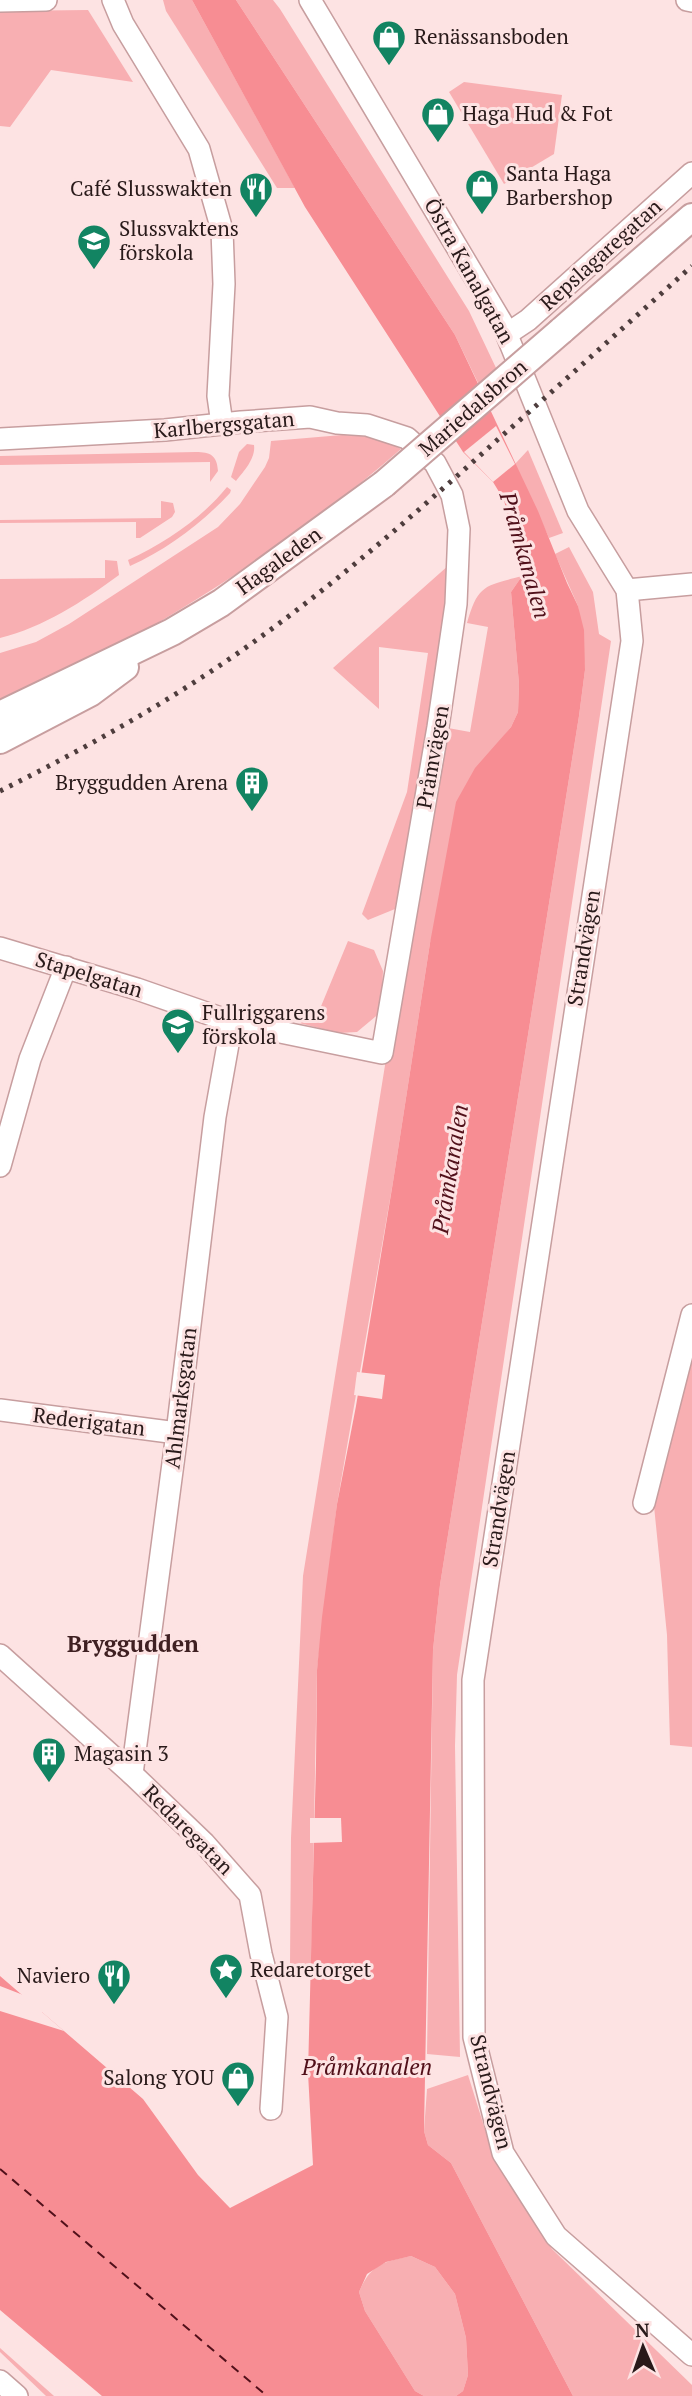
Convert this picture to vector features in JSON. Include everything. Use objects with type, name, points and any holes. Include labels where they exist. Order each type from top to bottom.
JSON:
[{"type":"street","points":[[0,1],[46,0]]},
{"type":"street","points":[[113,0],[123,24],[199,149],[222,230],[224,284],[218,396],[222,424]]},
{"type":"street","name":"Östra Kanalgatan","points":[[310,0],[508,334],[578,511],[627,590]]},
{"type":"street","name":"Repslagaregatan","points":[[508,334],[528,320],[692,173]]},
{"type":"street","name":"Mariedalsbron","points":[[384,484],[692,216]]},
{"type":"street","name":"Karlbergsgatan","points":[[0,439],[165,430],[310,417],[337,423],[367,425],[407,438],[435,463]]},
{"type":"street","name":"Pråmvägen","points":[[382,1053],[439,727],[456,612],[459,529],[452,495],[435,463]]},
{"type":"street","name":"Hagaleden","points":[[0,715],[172,632],[221,603],[384,484]]},
{"type":"street","points":[[627,590],[692,584]]},
{"type":"street","name":"Strandvägen","points":[[627,590],[632,641],[472,1680],[474,2037],[503,2153],[556,2236],[692,2355]]},
{"type":"street","name":"Hagaleden","points":[[0,740],[90,694],[172,632]]},
{"type":"street","name":"Stapelgatan","points":[[0,948],[232,1022],[382,1053]]},
{"type":"street","points":[[0,1166],[30,1059],[66,967]]},
{"type":"street","name":"Ahlmarksgatan","points":[[132,1774],[215,1118],[232,1022]]},
{"type":"street","points":[[644,1503],[692,1315]]},
{"type":"street","name":"Rederigatan","points":[[0,1410],[177,1433]]},
{"type":"street","name":"Redaregatan","points":[[0,1655],[204,1843],[250,1895],[277,2017],[271,2109]]},
{"type":"street","points":[[0,2381],[17,2396]]},
{"type":"shaded area","points":[[163,0],[192,0],[295,188],[277,188],[166,11]]},
{"type":"shaded area","points":[[236,0],[273,0],[280,9],[469,311],[497,370],[479,385],[455,335]]},
{"type":"shaded area","points":[[88,10],[133,82],[51,70],[10,127],[0,126],[0,11]]},
{"type":"shaded area","points":[[464,82],[562,95],[554,154],[504,184],[449,92]]},
{"type":"shaded area","points":[[342,435],[372,438],[401,449],[294,534],[218,586],[140,634],[64,675],[0,705],[0,653],[36,642],[69,624],[218,527],[240,504],[265,467],[271,441]]},
{"type":"shaded area","points":[[247,444],[254,445],[253,455],[236,481],[231,477],[239,452]]},
{"type":"shaded area","points":[[528,450],[563,533],[549,538],[515,464]]},
{"type":"shaded area","points":[[196,452],[209,454],[216,461],[218,471],[210,482],[210,462],[0,465],[0,456]]},
{"type":"shaded area","points":[[227,487],[231,490],[230,493],[196,525],[158,552],[130,566],[128,560],[182,529],[206,510]]},
{"type":"shaded area","points":[[161,501],[173,503],[175,512],[172,517],[140,538],[136,538],[136,522],[0,523],[0,520],[161,518]]},
{"type":"shaded area","points":[[569,547],[593,592],[599,634],[611,641],[457,1675],[455,1746],[460,2057],[427,2054],[433,1650],[440,1585],[585,670],[578,606],[555,554]]},
{"type":"shaded area","points":[[105,560],[117,561],[119,575],[62,612],[32,627],[0,638],[0,579],[105,578]]},
{"type":"shaded area","points":[[449,565],[447,631],[395,909],[368,920],[362,914],[407,792],[428,653],[379,647],[379,709],[333,668]]},
{"type":"shaded area","points":[[522,576],[511,592],[519,684],[518,712],[500,741],[430,943],[393,1182],[337,1504],[317,1670],[311,1979],[290,1964],[291,1838],[303,1576],[404,947],[424,871],[448,728],[470,732],[488,627],[467,623],[479,594],[491,585]]},
{"type":"shaded area","points":[[348,941],[374,950],[383,971],[381,1012],[357,1032],[339,1033],[299,1023],[304,1014],[317,1016]]},
{"type":"shaded area","points":[[692,1356],[692,1747],[670,1745],[667,1635],[654,1506]]},
{"type":"shaded area","points":[[468,2075],[493,2155],[552,2249],[692,2385],[692,2396],[573,2396],[451,2163],[428,2145],[424,2131],[427,2089]]},
{"type":"shaded area","points":[[411,2256],[435,2267],[455,2294],[466,2338],[468,2375],[463,2391],[456,2396],[424,2396],[415,2391],[365,2311],[359,2292],[368,2275],[385,2263]]},
{"type":"shaded area","points":[[0,2348],[54,2396],[46,2396],[0,2352]]},
{"type":"water","name":"Pråmkanalen","points":[[192,0],[236,0],[455,335],[538,511],[578,606],[584,630],[585,670],[579,716],[440,1585],[433,1650],[424,2131],[428,2145],[451,2163],[573,2396],[456,2396],[463,2391],[468,2375],[466,2338],[455,2294],[435,2267],[411,2256],[386,2262],[367,2274],[359,2292],[365,2311],[415,2391],[424,2396],[102,2396],[0,2310],[0,1976],[143,2099],[198,2175],[230,2208],[313,2165],[308,2073],[317,1670],[337,1504],[356,1406],[430,943],[456,802],[475,768],[511,727],[518,712],[519,684],[511,592],[522,576],[504,500],[493,482],[463,452],[305,207]]},
{"type":"pier","points":[[496,426],[515,464],[493,482],[464,452]]},
{"type":"pier","points":[[357,1372],[385,1375],[382,1399],[354,1395]]},
{"type":"pier","points":[[310,1818],[341,1818],[342,1842],[310,1843]]},
{"type":"pier","points":[[0,1986],[31,1998],[43,2008],[42,2012],[64,2031],[0,2011]]},
{"type":"ferry route","points":[[0,2169],[267,2396]]},
{"type":"railway","points":[[0,791],[83,748],[164,701],[289,616],[428,502],[692,266]]},
{"type":"place","name":"Renässansboden","points":[[389,67]]},
{"type":"place","name":"Haga Hud & Fot","points":[[438,144]]},
{"type":"place","name":"Santa Haga Barbershop","points":[[482,216]]},
{"type":"place","name":"Café Slusswakten","points":[[256,219]]},
{"type":"place","name":"Slussvaktens förskola","points":[[94,271]]},
{"type":"place","name":"Bryggudden Arena","points":[[252,813]]},
{"type":"place","name":"Fullriggarens förskola","points":[[178,1055]]},
{"type":"place","name":"Magasin 3","points":[[49,1784]]},
{"type":"place","name":"Redaretorget","points":[[226,2000]]},
{"type":"place","name":"Naviero","points":[[114,2006]]},
{"type":"place","name":"Salong YOU","points":[[238,2108]]},
{"type":"district","name":"Bryggudden","points":[[133,1644]]}]
